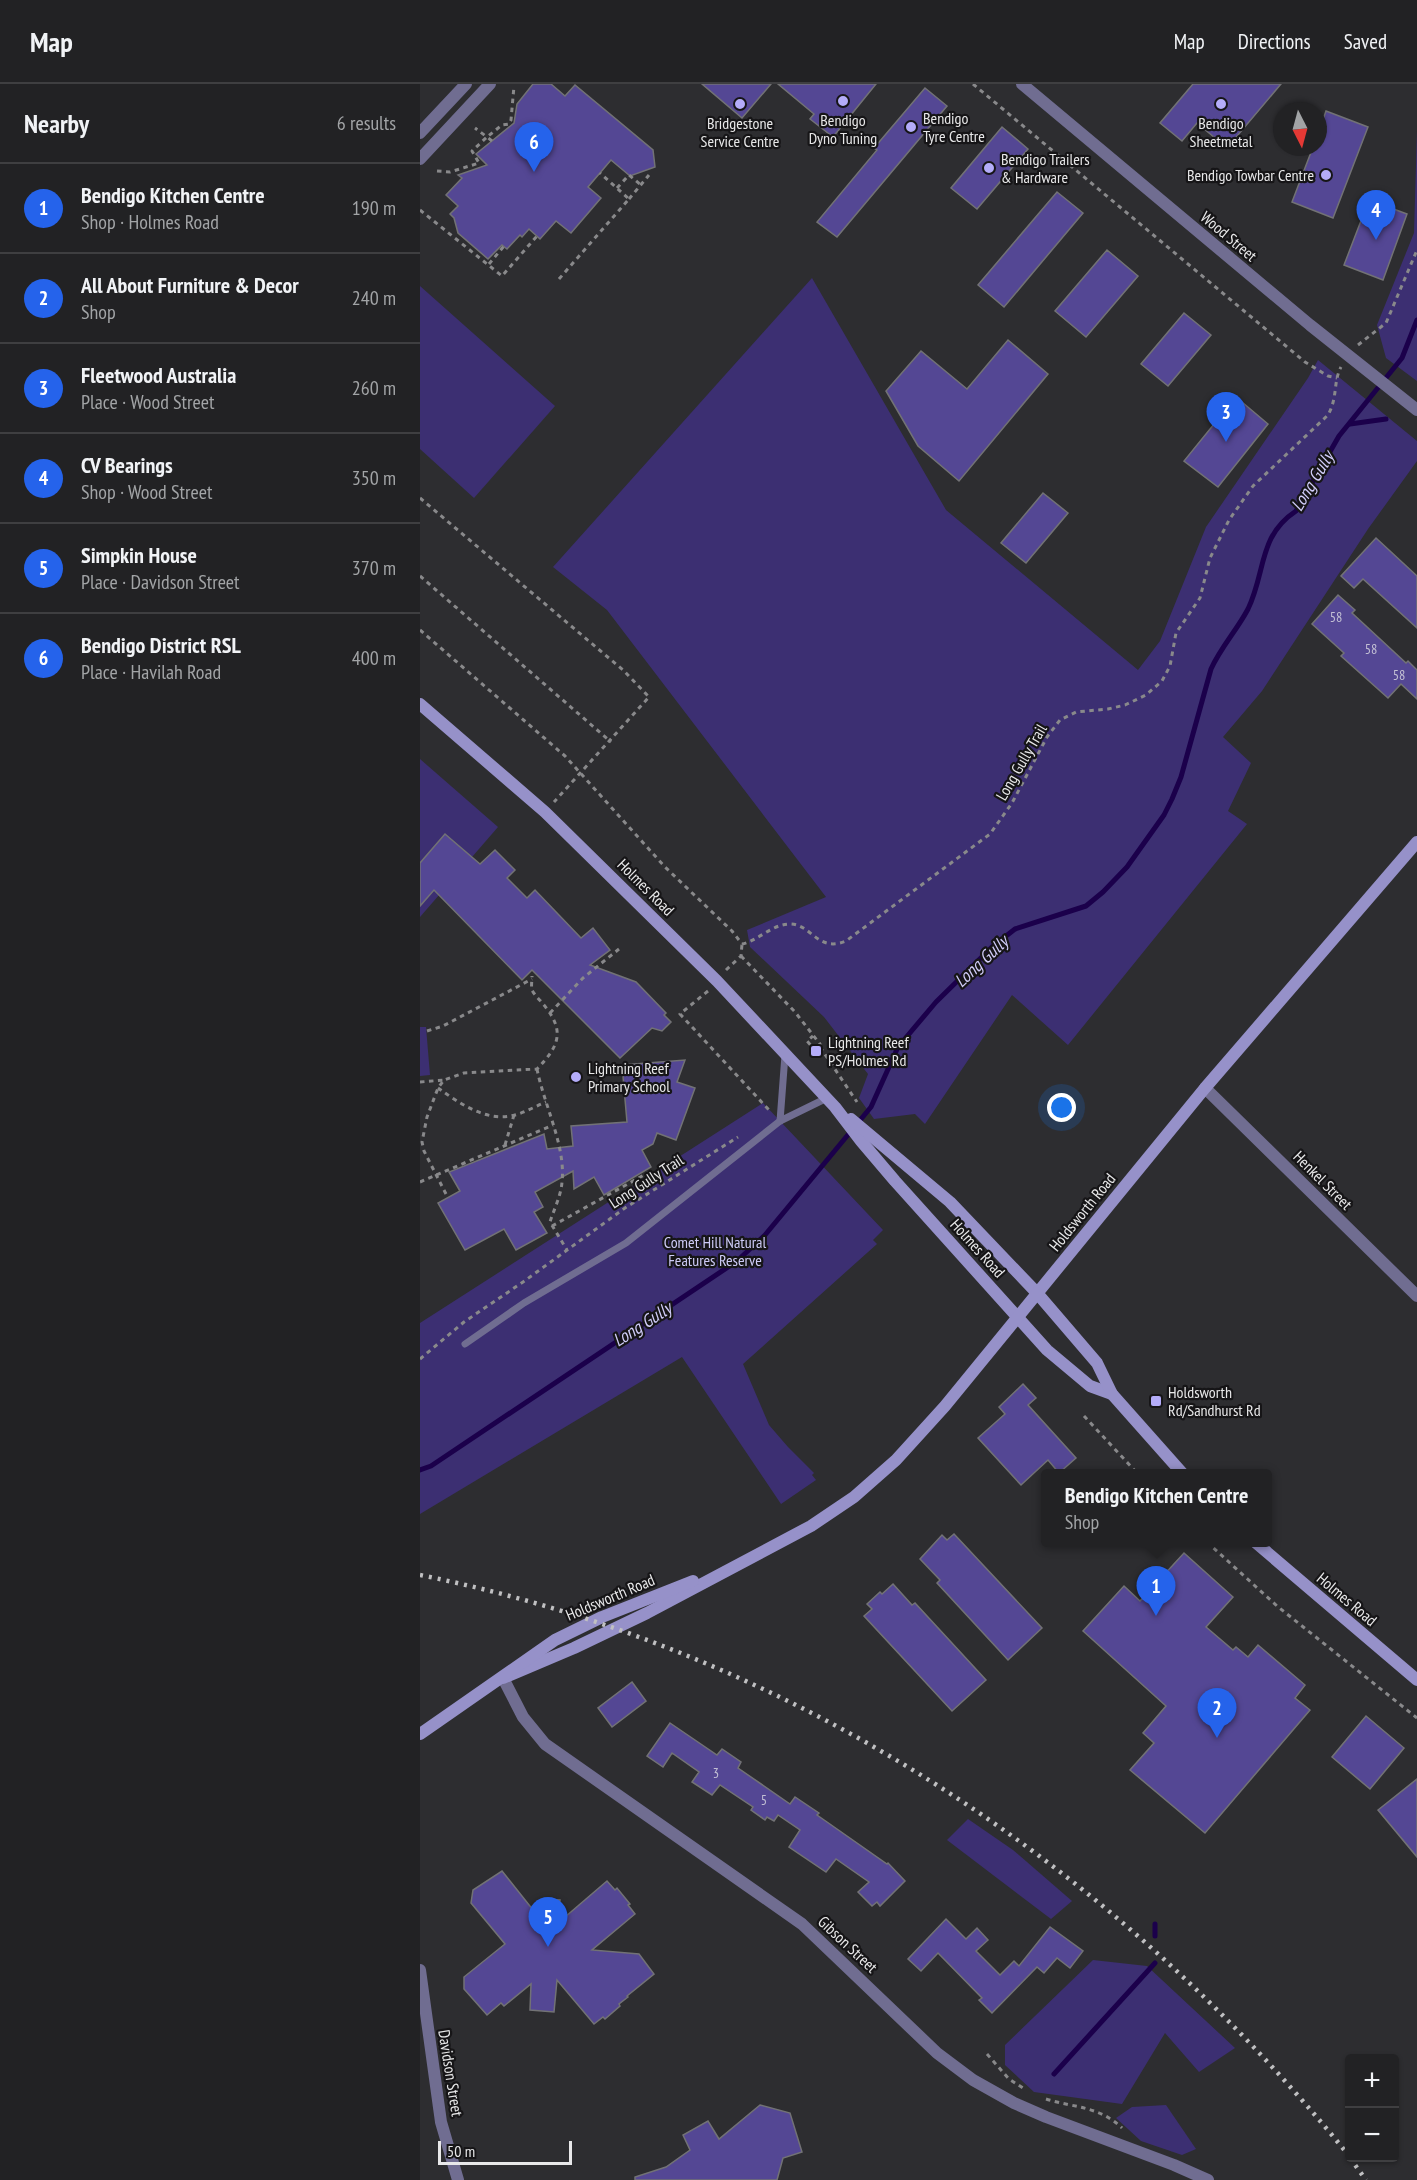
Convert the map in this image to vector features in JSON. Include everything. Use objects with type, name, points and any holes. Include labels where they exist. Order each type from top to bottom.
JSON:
[{"type":"main road","name":"Holmes Road","points":[[420,705],[545,812],[717,981],[864,1136],[1047,1350],[1090,1386],[1112,1394]]},
{"type":"main road","name":"Holdsworth Road","points":[[420,1734],[503,1678],[639,1617],[811,1526],[834,1512],[873,1481],[896,1460],[945,1406],[1205,1088],[1417,842]]},
{"type":"main road","name":"Holmes Road","points":[[864,1136],[950,1202],[1037,1293],[1097,1363],[1112,1394],[1179,1469]]},
{"type":"main road","name":"Holmes Road","points":[[1261,1547],[1417,1680]]},
{"type":"street","points":[[420,133],[466,84]]},
{"type":"street","points":[[420,159],[490,84]]},
{"type":"street","name":"Wood Street","points":[[1022,84],[1310,325],[1417,410]]},
{"type":"street","name":"Henkel Street","points":[[1205,1088],[1417,1296]]},
{"type":"street","name":"Gibson Street","points":[[503,1678],[523,1718],[545,1744],[802,1924],[937,2053],[973,2080],[1046,2117],[1208,2180]]},
{"type":"street","name":"Davidson Street","points":[[420,1970],[441,2122],[458,2180]]},
{"type":"lane","points":[[780,1121],[786,1053]]},
{"type":"lane","points":[[465,1344],[532,1298],[626,1243],[780,1121],[831,1102]]},
{"type":"path","points":[[973,84],[1305,362],[1328,376],[1337,378]]},
{"type":"path","points":[[437,171],[450,172],[478,163],[472,151],[502,125],[509,124],[513,108],[514,86]]},
{"type":"path","points":[[475,128],[492,141]]},
{"type":"path","points":[[600,173],[629,199]]},
{"type":"path","points":[[617,188],[629,176],[640,185]]},
{"type":"path","points":[[559,279],[649,176]]},
{"type":"path","points":[[420,210],[502,276],[537,236]]},
{"type":"path","points":[[489,264],[504,246]]},
{"type":"path","points":[[1359,343],[1386,323],[1417,250]]},
{"type":"path","name":"Long Gully Trail","points":[[742,944],[790,924],[796,925],[824,943],[835,944],[846,941],[990,834],[1012,802],[1050,733],[1060,720],[1076,712],[1108,710],[1125,705],[1146,695],[1158,686],[1168,671],[1176,633],[1200,598],[1210,558],[1229,520],[1253,486],[1328,414],[1334,403],[1340,369]]},
{"type":"path","points":[[420,498],[623,670],[649,697],[611,742],[545,812]]},
{"type":"path","points":[[420,576],[611,742]]},
{"type":"path","points":[[420,630],[551,743],[665,867],[732,931],[742,944],[743,951],[734,963]]},
{"type":"path","points":[[550,1013],[583,978],[619,949]]},
{"type":"path","points":[[741,956],[754,972],[772,986],[795,1011],[820,1044],[857,1102]]},
{"type":"path","points":[[420,1082],[444,1080],[464,1073],[537,1070],[551,1054],[559,1032],[550,1013],[532,990],[532,978],[443,1026],[427,1031]]},
{"type":"path","points":[[689,1005],[680,1014],[770,1110]]},
{"type":"path","points":[[813,1036],[807,1041],[816,1051],[820,1047]]},
{"type":"path","points":[[537,1070],[559,1149],[563,1180],[550,1222],[567,1250]]},
{"type":"path","points":[[444,1080],[438,1088],[421,1142],[446,1194]]},
{"type":"path","points":[[438,1088],[473,1110],[497,1116],[514,1116],[546,1102]]},
{"type":"path","points":[[505,1145],[514,1116]]},
{"type":"path","points":[[420,1182],[553,1125]]},
{"type":"path","name":"Long Gully Trail","points":[[420,1359],[464,1322],[500,1299],[633,1203],[741,1135]]},
{"type":"path","points":[[552,1226],[653,1170]]},
{"type":"path","points":[[1084,1416],[1134,1469]]},
{"type":"path","points":[[1212,1547],[1277,1606],[1417,1718]]},
{"type":"path","points":[[987,2054],[1010,2079],[1032,2093]]},
{"type":"path","points":[[1042,2098],[1101,2112],[1125,2131]]},
{"type":"green space","points":[[1417,131],[1417,381],[1386,358],[1377,325],[1414,233]]},
{"type":"green space","points":[[812,278],[946,510],[1138,670],[1160,641],[1206,527],[1318,360],[1417,441],[1417,461],[1368,529],[1262,691],[1223,737],[1251,763],[1228,811],[1247,824],[1068,1045],[1012,995],[925,1124],[915,1114],[874,1119],[859,1098],[868,1074],[824,1017],[750,947],[747,930],[826,897],[607,610],[553,567]]},
{"type":"green space","points":[[420,286],[555,406],[474,498],[420,449]]},
{"type":"green space","points":[[420,759],[498,827],[420,917]]},
{"type":"green space","points":[[420,1027],[426,1027],[430,1075],[420,1076]]},
{"type":"green space","name":"Comet Hill Natural Features Reserve","points":[[763,1103],[883,1230],[873,1240],[877,1244],[743,1364],[769,1425],[814,1473],[812,1475],[816,1480],[781,1504],[682,1357],[420,1514],[420,1323]]},
{"type":"green space","points":[[968,1819],[1013,1850],[1072,1901],[1051,1919],[947,1840]]},
{"type":"green space","points":[[1093,1960],[1147,1966],[1235,2048],[1199,2072],[1165,2033],[1122,2104],[1034,2092],[1005,2065],[1005,2045]]},
{"type":"green space","points":[[1166,2105],[1196,2149],[1182,2155],[1141,2141],[1116,2118],[1132,2107]]},
{"type":"building","points":[[533,84],[551,84],[565,96],[575,85],[653,150],[655,167],[630,176],[611,160],[588,187],[601,198],[571,233],[556,221],[540,239],[529,229],[507,249],[502,245],[488,259],[458,233],[454,218],[450,214],[458,206],[446,195],[462,178],[458,175],[487,165],[476,154],[514,123],[517,104]]},
{"type":"building","name":"Bridgestone Service Centre","points":[[702,84],[771,84],[742,118]]},
{"type":"building","name":"Bendigo Dyno Tuning","points":[[778,84],[876,84],[833,137],[810,119],[814,114]]},
{"type":"building","name":"Bendigo Sheetmetal","points":[[1193,84],[1281,84],[1227,148],[1197,123],[1182,141],[1160,123]]},
{"type":"building","points":[[925,88],[947,106],[837,237],[817,222],[877,150],[874,148]]},
{"type":"building","name":"Bendigo Towbar Centre","points":[[1327,111],[1368,127],[1333,218],[1292,202],[1310,156],[1327,156]]},
{"type":"building","name":"Bendigo Trailers & Hardware","points":[[1002,127],[1028,149],[977,209],[951,188]]},
{"type":"building","points":[[1057,192],[1083,213],[1004,307],[978,285]]},
{"type":"building","points":[[1369,200],[1407,214],[1383,280],[1344,265]]},
{"type":"building","points":[[1107,250],[1138,276],[1086,337],[1055,311]]},
{"type":"building","points":[[1184,313],[1211,335],[1168,386],[1141,364]]},
{"type":"building","points":[[1008,340],[1048,374],[959,481],[918,446],[886,391],[921,351],[967,389]]},
{"type":"building","points":[[1236,397],[1268,424],[1218,487],[1184,461]]},
{"type":"building","points":[[1043,493],[1068,513],[1026,563],[1001,543]]},
{"type":"building","points":[[1376,538],[1417,576],[1417,628],[1363,579],[1354,588],[1341,576]]},
{"type":"building","points":[[1338,595],[1355,610],[1352,613],[1406,663],[1408,661],[1417,670],[1417,699],[1401,684],[1388,698],[1341,656],[1344,653],[1312,624]]},
{"type":"building","points":[[445,834],[480,864],[495,850],[515,870],[507,878],[527,898],[535,890],[581,938],[593,928],[610,950],[590,965],[636,982],[666,1013],[664,1015],[671,1022],[662,1031],[652,1028],[620,1058],[532,970],[522,980],[434,890],[420,906],[420,863]]},
{"type":"building","points":[[685,1060],[677,1082],[695,1088],[676,1140],[657,1133],[653,1144],[642,1150],[651,1167],[604,1195],[594,1177],[574,1189],[573,1171],[535,1192],[543,1207],[534,1212],[547,1233],[516,1250],[504,1229],[465,1250],[438,1203],[460,1191],[449,1172],[544,1134],[547,1149],[573,1146],[571,1126],[627,1122],[622,1065]]},
{"type":"building","points":[[1023,1384],[1036,1398],[1028,1405],[1076,1458],[1064,1469],[1056,1469],[1048,1460],[1021,1485],[978,1438],[1005,1414],[999,1407]]},
{"type":"building","points":[[954,1534],[1042,1628],[1008,1660],[937,1583],[940,1580],[920,1559],[942,1535],[947,1540]]},
{"type":"building","points":[[1184,1553],[1233,1597],[1206,1627],[1233,1650],[1236,1647],[1248,1657],[1258,1645],[1305,1685],[1295,1698],[1310,1710],[1205,1833],[1130,1770],[1154,1743],[1143,1733],[1166,1706],[1083,1631],[1124,1586],[1140,1601]]},
{"type":"building","points":[[893,1584],[912,1605],[915,1603],[986,1680],[952,1711],[864,1616],[872,1609],[867,1604]]},
{"type":"building","points":[[632,1682],[646,1701],[612,1727],[598,1708]]},
{"type":"building","points":[[1366,1716],[1404,1748],[1370,1789],[1332,1757]]},
{"type":"building","points":[[670,1723],[717,1755],[722,1749],[741,1762],[738,1768],[790,1804],[795,1797],[819,1813],[817,1815],[888,1863],[905,1881],[880,1906],[877,1902],[872,1906],[858,1892],[869,1882],[836,1859],[826,1872],[789,1847],[800,1830],[778,1815],[774,1821],[767,1817],[765,1820],[751,1810],[753,1807],[720,1785],[712,1795],[692,1782],[699,1772],[672,1753],[663,1767],[647,1756]]},
{"type":"building","points":[[1417,1779],[1417,1857],[1378,1810]]},
{"type":"building","points":[[502,1871],[541,1920],[544,1899],[560,1900],[558,1923],[607,1881],[615,1890],[617,1888],[635,1914],[592,1950],[639,1954],[654,1974],[627,1996],[619,2004],[620,2006],[605,2019],[603,2017],[594,2024],[557,1980],[554,2012],[530,2010],[531,1984],[504,2006],[501,2003],[487,2015],[464,1989],[464,1977],[505,1944],[471,1903],[473,1890]]},
{"type":"building","points":[[946,1919],[966,1939],[977,1928],[988,1940],[976,1951],[1000,1975],[1014,1961],[1019,1966],[1050,1927],[1083,1951],[1070,1968],[1057,1958],[1044,1973],[1037,1967],[992,2013],[979,2000],[982,1998],[938,1953],[921,1971],[908,1959]]},
{"type":"building","points":[[760,2105],[790,2113],[802,2152],[783,2158],[777,2180],[635,2180],[635,2177],[666,2167],[690,2150],[683,2135],[708,2121],[719,2139]]},
{"type":"waterway","name":"Long Gully","points":[[420,1470],[431,1466],[737,1261],[765,1235],[871,1107],[898,1047],[936,1002],[992,947],[1015,929],[1086,906],[1127,867],[1164,815],[1172,799],[1181,777],[1211,669],[1248,609],[1269,543],[1284,521],[1296,511],[1339,436],[1402,358],[1417,320]]},
{"type":"waterway","points":[[1350,424],[1386,419]]},
{"type":"waterway","points":[[1155,1924],[1155,1936]]},
{"type":"waterway","points":[[1054,2074],[1155,1963]]},
{"type":"railway","points":[[420,1575],[557,1610],[689,1656],[815,1715],[936,1784],[1050,1864],[1157,1953],[1257,2051],[1345,2151]]},
{"type":"railway","points":[[1353,2162],[1366,2180]]},
{"type":"place","name":"Bendigo Dyno Tuning","points":[[843,101]]},
{"type":"place","name":"Bridgestone Service Centre","points":[[740,104]]},
{"type":"place","name":"Bendigo Sheetmetal","points":[[1221,104]]},
{"type":"place","name":"Bendigo Tyre Centre","points":[[911,127]]},
{"type":"place","name":"Bendigo Trailers & Hardware","points":[[989,168]]},
{"type":"place","name":"Bendigo District RSL","points":[[534,172]]},
{"type":"place","name":"Bendigo Towbar Centre","points":[[1326,175]]},
{"type":"place","name":"CV Bearings","points":[[1376,240]]},
{"type":"place","name":"Fleetwood Australia","points":[[1226,442]]},
{"type":"place","name":"Lightning Reef PS/Holmes Rd","points":[[816,1051]]},
{"type":"place","name":"Lightning Reef Primary School","points":[[576,1077]]},
{"type":"place","name":"Holdsworth Rd/Sandhurst Rd","points":[[1156,1401]]},
{"type":"place","name":"Bendigo Kitchen Centre","points":[[1156,1616]]},
{"type":"place","name":"All About Furniture & Decor","points":[[1217,1738]]},
{"type":"place","name":"Simpkin House","points":[[548,1947]]}]
